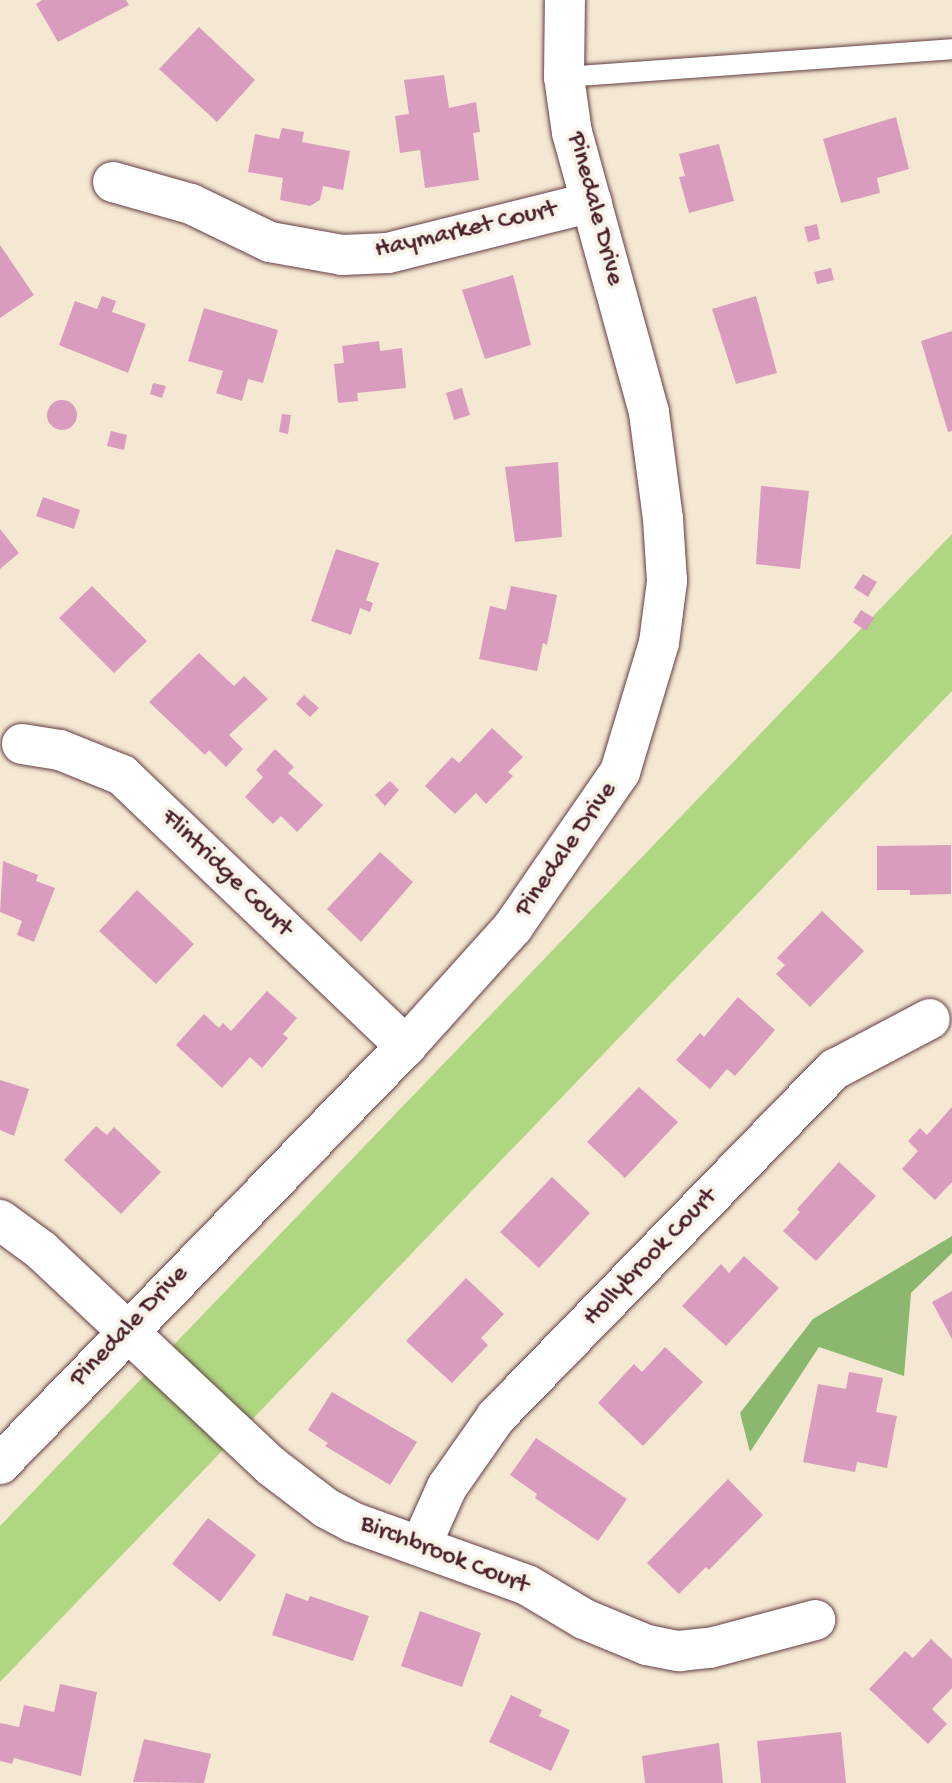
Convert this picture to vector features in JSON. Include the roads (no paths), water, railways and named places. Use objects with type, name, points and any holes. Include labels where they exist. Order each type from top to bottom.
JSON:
[{"type":"street","name":"Pinedale Drive","points":[[0,1464],[126,1330],[406,1046],[513,927],[592,817],[620,772],[642,708],[659,643],[667,581],[657,461],[649,412],[572,133],[564,77],[565,0]]},
{"type":"street","name":"Haymarket Court","points":[[113,182],[191,204],[270,242],[342,255],[388,253],[592,202]]},
{"type":"street","name":"Flintridge Court","points":[[22,744],[60,750],[122,775],[406,1046]]},
{"type":"street","name":"Hollybrook Court","points":[[421,1545],[430,1519],[467,1454],[507,1406],[835,1069],[930,1019]]},
{"type":"street","name":"Birchbrook Court","points":[[0,1220],[41,1250],[297,1488],[352,1522],[527,1585],[595,1625],[647,1645],[679,1651],[710,1648],[815,1620]]},
{"type":"lane","points":[[564,77],[952,49]]}]
